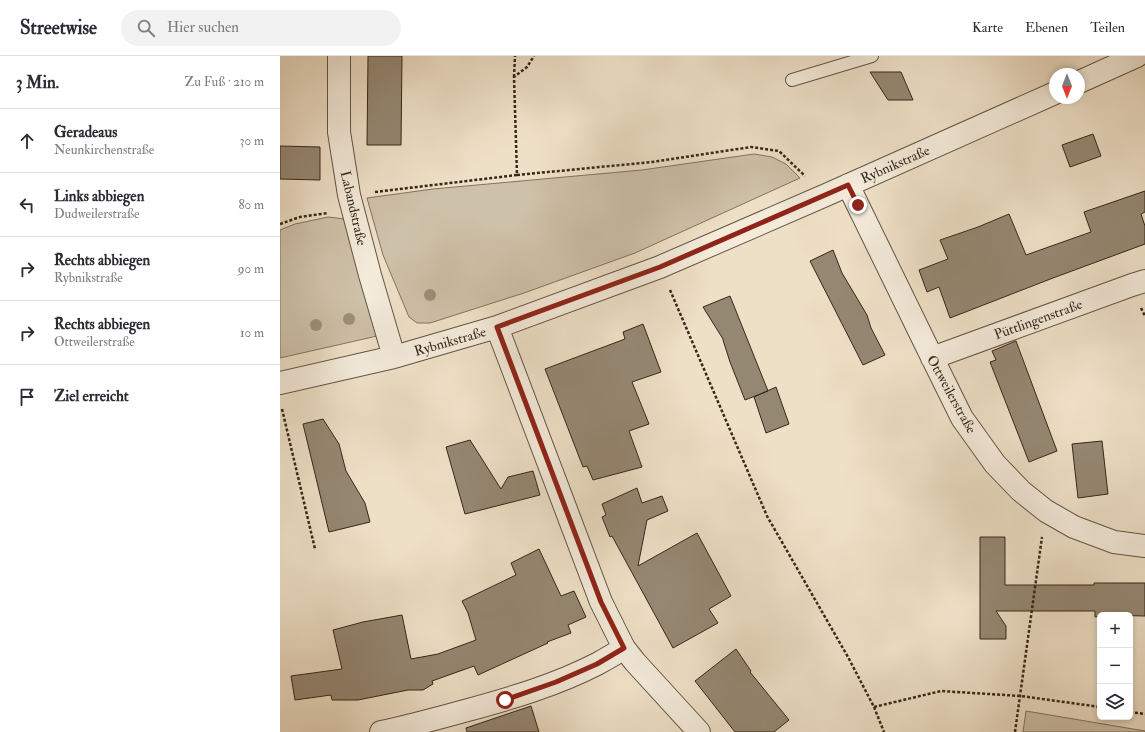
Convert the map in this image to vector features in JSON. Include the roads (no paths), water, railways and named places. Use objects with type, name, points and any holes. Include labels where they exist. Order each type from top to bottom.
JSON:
[{"type":"street","name":"Labandstraße","points":[[338,56],[339,132],[350,202],[394,357]]},
{"type":"street","points":[[1085,79],[1137,56]]},
{"type":"street","name":"Rybnikstraße","points":[[280,393],[394,357],[497,327],[660,267],[826,195],[1049,95]]},
{"type":"street","name":"Ottweilerstraße","points":[[848,185],[962,418],[995,464],[1021,491],[1046,511],[1074,527],[1114,542],[1145,546]]},
{"type":"street","name":"Püttlingenstraße","points":[[932,358],[1145,281]]},
{"type":"street","points":[[497,327],[601,602],[624,648],[699,732]]},
{"type":"street","points":[[381,732],[415,725],[491,704],[556,682],[597,664],[624,648]]},
{"type":"lane","points":[[792,80],[843,60],[872,56]]}]
